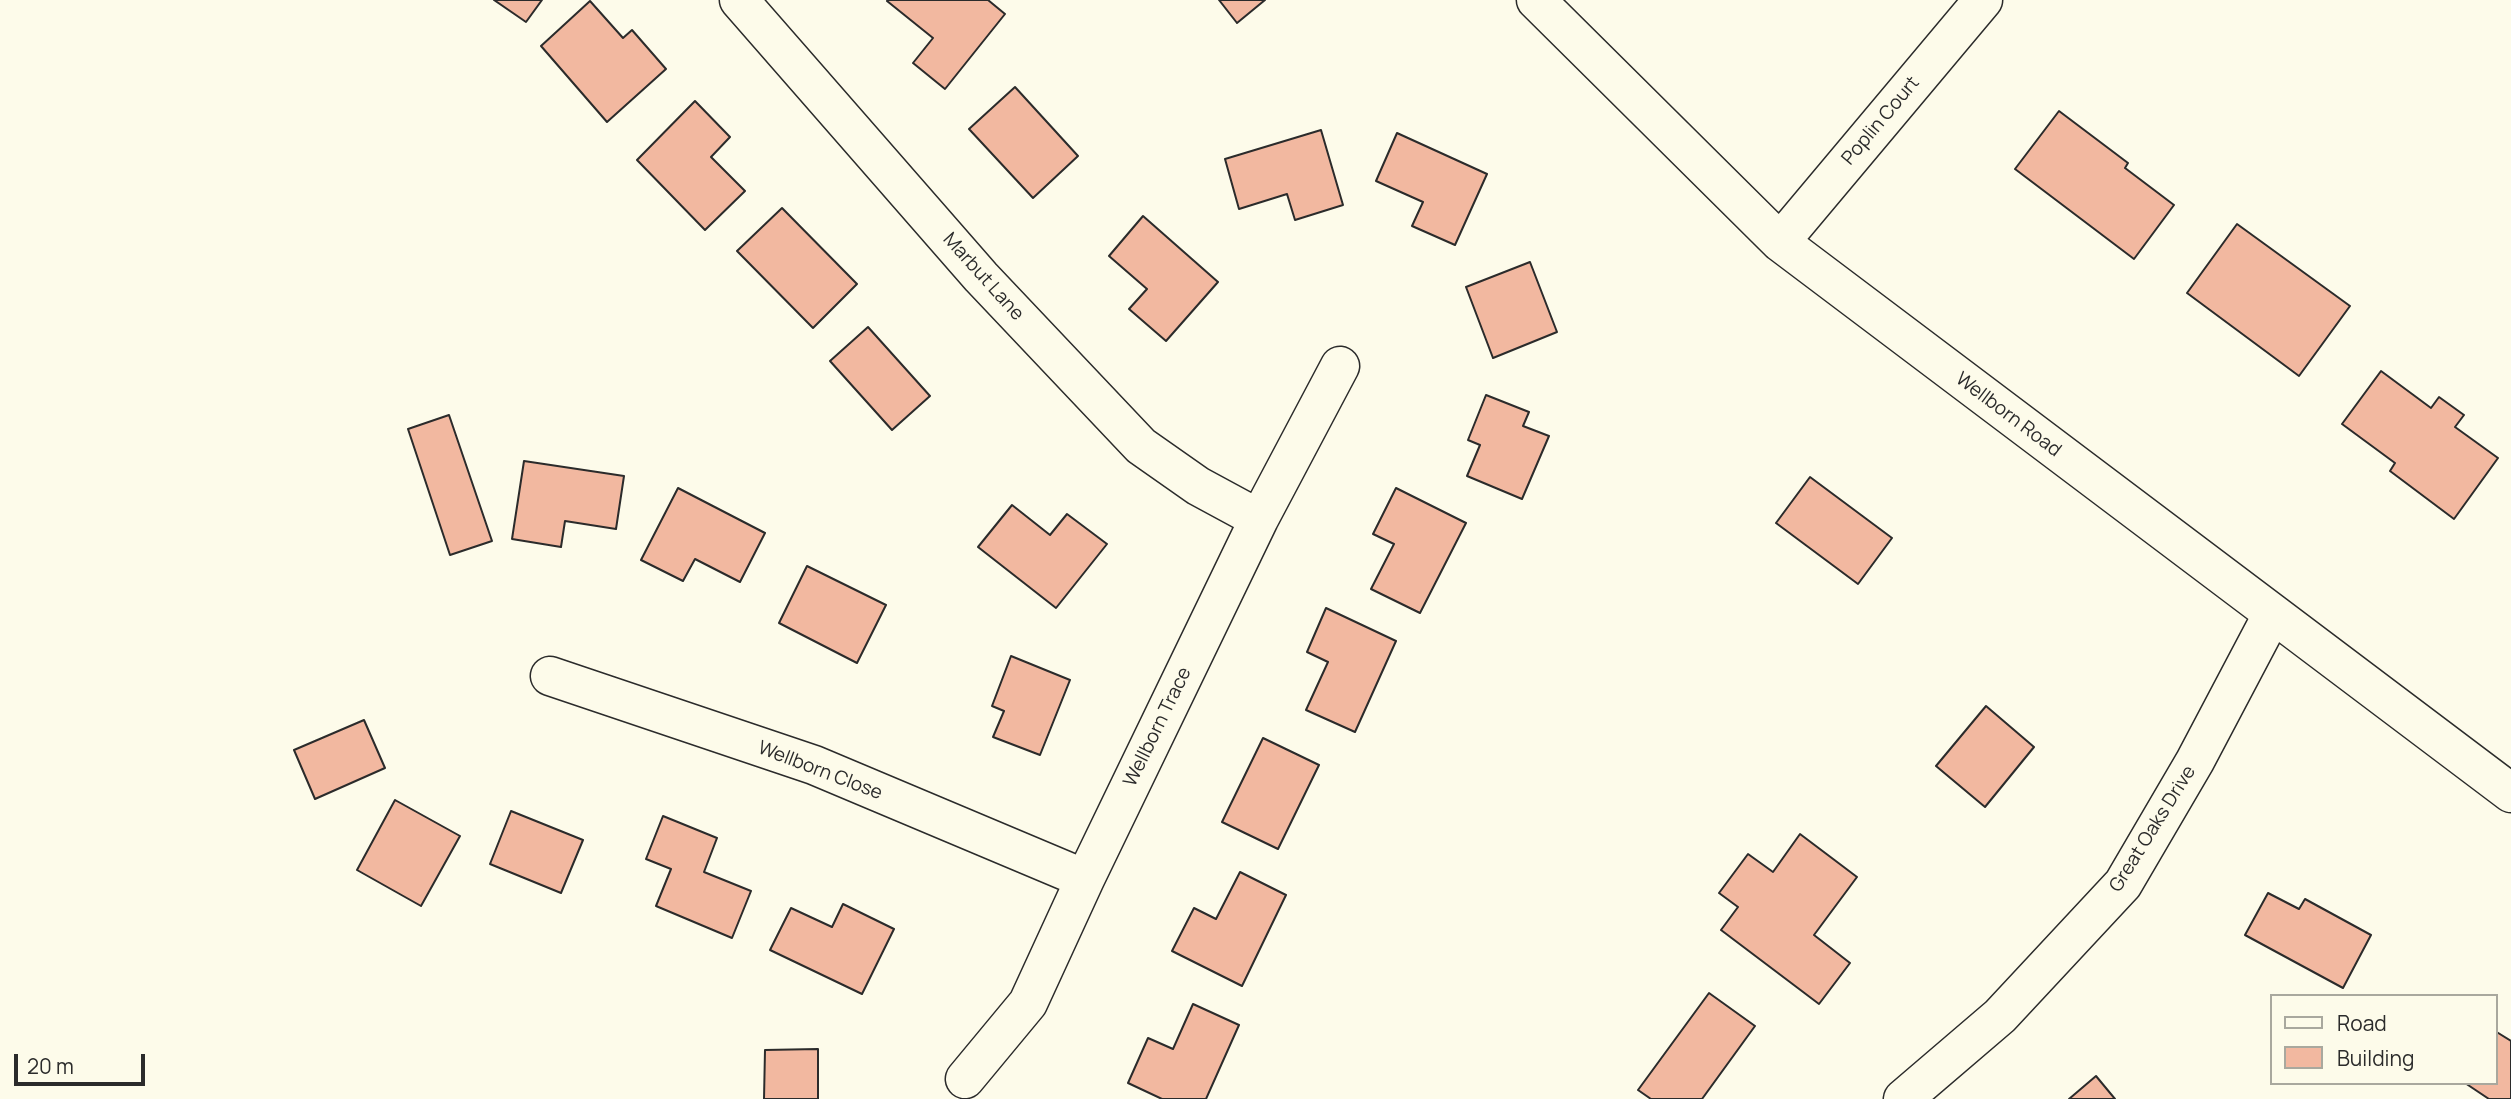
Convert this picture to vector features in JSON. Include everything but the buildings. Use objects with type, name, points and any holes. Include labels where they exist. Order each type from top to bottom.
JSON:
[{"type":"street","name":"Marbut Lane","points":[[739,0],[981,277],[1140,446],[1198,486],[1259,519]]},
{"type":"street","name":"Wellborn Road","points":[[1536,0],[1780,243],[2511,793]]},
{"type":"street","name":"Poplin Court","points":[[1780,243],[1983,0]]},
{"type":"street","name":"Wellborn Trace","points":[[965,1079],[1028,1003],[1084,879],[1259,519],[1340,366]]},
{"type":"street","name":"Great Oaks Drive","points":[[1903,1099],[2000,1016],[2123,884],[2195,761],[2273,615]]},
{"type":"street","name":"Wellborn Close","points":[[550,676],[814,765],[1084,879]]}]
